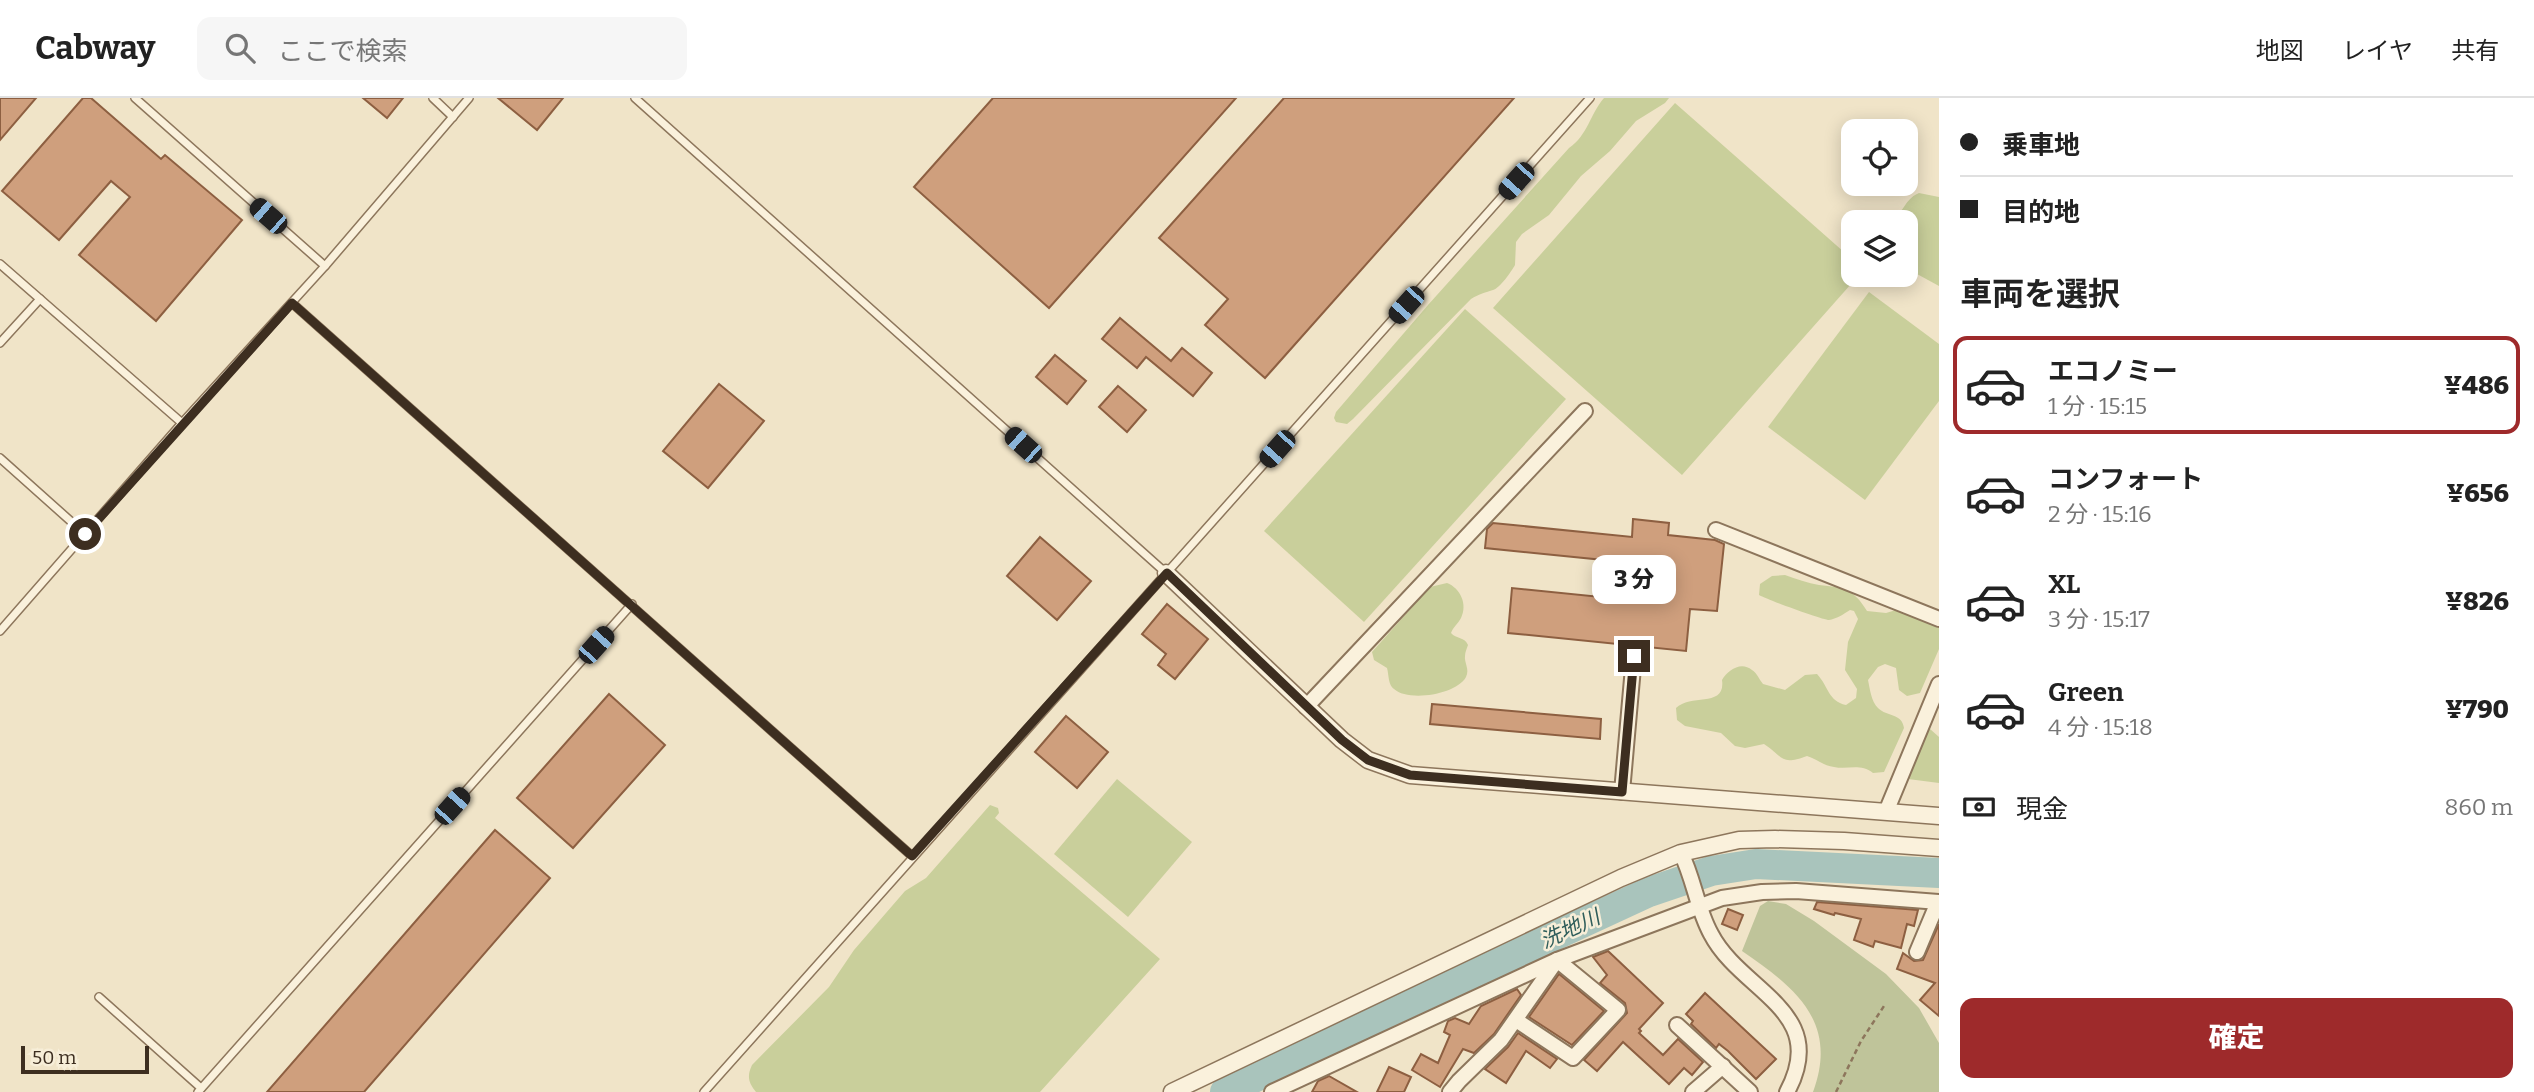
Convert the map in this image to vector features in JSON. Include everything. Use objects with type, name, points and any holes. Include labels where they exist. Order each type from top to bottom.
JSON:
[{"type":"street","points":[[1306,707],[1586,411]]},
{"type":"street","points":[[1716,530],[1939,619]]},
{"type":"street","points":[[1167,573],[1342,740],[1368,760],[1410,775],[1939,817]]},
{"type":"street","points":[[1622,792],[1634,656]]},
{"type":"street","points":[[1886,812],[1935,704],[1939,684]]},
{"type":"street","points":[[1172,1092],[1621,878],[1739,840],[1775,839],[1939,848]]},
{"type":"street","points":[[1684,858],[1710,933],[1726,956],[1769,995],[1793,1026],[1800,1060],[1796,1076],[1787,1092]]},
{"type":"street","points":[[1272,1092],[1557,960],[1699,901],[1762,892],[1796,891],[1938,902],[1917,952]]},
{"type":"street","points":[[1516,1020],[1573,1058],[1618,1010],[1557,960]]},
{"type":"street","points":[[1450,1092],[1500,1040],[1557,960]]},
{"type":"street","points":[[1677,1024],[1750,1092]]},
{"type":"street","points":[[1693,1092],[1723,1066]]},
{"type":"lane","points":[[135,98],[326,266]]},
{"type":"lane","points":[[433,98],[453,117]]},
{"type":"lane","points":[[0,631],[182,423],[326,266],[469,98]]},
{"type":"lane","points":[[635,98],[1167,573]]},
{"type":"lane","points":[[704,1092],[1590,98]]},
{"type":"lane","points":[[0,264],[182,423]]},
{"type":"lane","points":[[0,343],[40,299]]},
{"type":"lane","points":[[292,303],[912,856]]},
{"type":"lane","points":[[0,458],[85,534]]},
{"type":"lane","points":[[99,997],[200,1090],[632,604]]},
{"type":"path","points":[[1836,1092],[1861,1041],[1884,1006]]},
{"type":"green space","points":[[1604,98],[1669,98],[1636,121],[1610,151],[1581,176],[1549,215],[1522,234],[1516,242],[1515,265],[1499,286],[1471,299],[1353,419],[1347,424],[1336,422],[1336,412],[1428,305],[1581,137]]},
{"type":"green space","points":[[1675,103],[1841,249],[1841,287],[1848,287],[1682,475],[1493,308]]},
{"type":"green space","points":[[1918,194],[1939,197],[1939,286],[1918,275],[1918,210],[1901,210]]},
{"type":"green space","points":[[1869,292],[1939,344],[1939,401],[1865,500],[1768,427]]},
{"type":"green space","points":[[1465,309],[1566,399],[1364,622],[1264,531]]},
{"type":"green space","points":[[1785,575],[1847,590],[1867,611],[1886,613],[1896,610],[1939,628],[1939,649],[1920,693],[1907,696],[1899,690],[1896,668],[1885,664],[1878,667],[1868,680],[1876,705],[1882,711],[1897,717],[1904,728],[1884,772],[1873,773],[1859,767],[1839,768],[1807,756],[1792,760],[1783,759],[1764,744],[1745,748],[1735,746],[1721,733],[1685,726],[1677,720],[1676,708],[1690,701],[1719,694],[1725,676],[1731,670],[1744,666],[1754,671],[1763,684],[1785,690],[1805,675],[1817,674],[1829,693],[1840,703],[1846,705],[1856,698],[1857,689],[1845,670],[1848,642],[1858,619],[1854,611],[1850,610],[1829,620],[1759,595],[1760,584],[1772,576]]},
{"type":"green space","points":[[1447,583],[1462,597],[1463,613],[1451,633],[1468,645],[1465,655],[1466,677],[1452,688],[1432,695],[1401,693],[1392,687],[1387,668],[1374,660],[1372,652],[1430,587]]},
{"type":"green space","points":[[1930,729],[1939,737],[1939,783],[1908,779],[1908,773],[1926,732]]},
{"type":"green space","points":[[1117,779],[1192,842],[1128,917],[1054,854]]},
{"type":"green space","points":[[990,805],[998,808],[999,813],[995,818],[1160,959],[1040,1092],[756,1092],[749,1079],[752,1065],[829,987],[854,950],[905,891],[926,878]]},
{"type":"green space","points":[[1768,901],[1786,904],[1814,921],[1886,974],[1919,1008],[1939,1043],[1939,1092],[1813,1092],[1820,1067],[1816,1026],[1795,993],[1742,951],[1760,906]]},
{"type":"building","points":[[0,98],[36,98],[0,140]]},
{"type":"building","points":[[83,98],[91,98],[161,159],[165,155],[242,220],[156,321],[79,255],[130,197],[111,181],[59,240],[2,191]]},
{"type":"building","points":[[363,98],[403,98],[387,118]]},
{"type":"building","points":[[498,98],[563,98],[537,130]]},
{"type":"building","points":[[993,98],[1236,98],[1049,308],[914,187]]},
{"type":"building","points":[[1284,98],[1514,98],[1265,378],[1205,325],[1228,299],[1159,238]]},
{"type":"building","points":[[1120,318],[1171,361],[1182,348],[1212,373],[1193,396],[1146,357],[1137,368],[1102,339]]},
{"type":"building","points":[[1055,355],[1086,381],[1067,404],[1036,377]]},
{"type":"building","points":[[719,384],[764,421],[708,488],[663,451]]},
{"type":"building","points":[[1118,386],[1146,410],[1127,432],[1099,407]]},
{"type":"building","points":[[1633,519],[1669,523],[1668,535],[1715,540],[1724,544],[1717,611],[1690,609],[1686,651],[1508,633],[1512,588],[1640,601],[1643,564],[1485,548],[1487,529],[1493,523],[1632,537]]},
{"type":"building","points":[[1040,537],[1091,581],[1057,620],[1007,576]]},
{"type":"building","points":[[1167,604],[1208,639],[1175,679],[1158,665],[1166,654],[1142,634]]},
{"type":"building","points":[[609,694],[665,745],[573,848],[517,798]]},
{"type":"building","points":[[1432,704],[1601,719],[1600,739],[1430,724]]},
{"type":"building","points":[[1066,716],[1108,752],[1077,788],[1035,752]]},
{"type":"building","points":[[495,830],[550,878],[364,1092],[267,1092]]},
{"type":"building","points":[[1817,902],[1918,910],[1914,926],[1907,924],[1901,948],[1875,941],[1873,947],[1854,940],[1861,919],[1814,909]]},
{"type":"building","points":[[1728,909],[1743,915],[1737,930],[1722,924]]},
{"type":"building","points":[[1939,924],[1939,1016],[1920,1000],[1935,983],[1897,969],[1903,953],[1914,961],[1923,960]]},
{"type":"building","points":[[1608,951],[1663,1003],[1639,1029],[1639,1033],[1663,1055],[1678,1039],[1703,1062],[1692,1075],[1684,1068],[1669,1084],[1623,1042],[1597,1071],[1584,1060],[1627,1013],[1625,1003],[1600,983],[1607,975],[1593,957]]},
{"type":"building","points":[[1559,974],[1604,1011],[1572,1045],[1529,1017]]},
{"type":"building","points":[[1517,989],[1521,995],[1494,1034],[1474,1053],[1463,1049],[1440,1087],[1412,1070],[1421,1054],[1438,1063],[1450,1035],[1444,1032],[1448,1021],[1455,1018],[1469,1024],[1481,1006]]},
{"type":"building","points":[[1705,993],[1776,1059],[1756,1079],[1728,1051],[1719,1044],[1716,1048],[1691,1024],[1693,1021],[1686,1014]]},
{"type":"building","points":[[1518,1033],[1557,1059],[1550,1068],[1526,1051],[1506,1083],[1485,1069]]},
{"type":"building","points":[[1389,1067],[1411,1077],[1404,1092],[1377,1092]]},
{"type":"building","points":[[1329,1076],[1357,1092],[1312,1092],[1318,1081]]},
{"type":"waterway","name":"洗地川","points":[[1225,1092],[1391,1011],[1649,892],[1711,871],[1756,864],[1939,873]]},
{"type":"route","points":[[85,534],[292,303],[912,856],[1167,573],[1342,740],[1368,760],[1410,775],[1622,792],[1634,656]]}]
